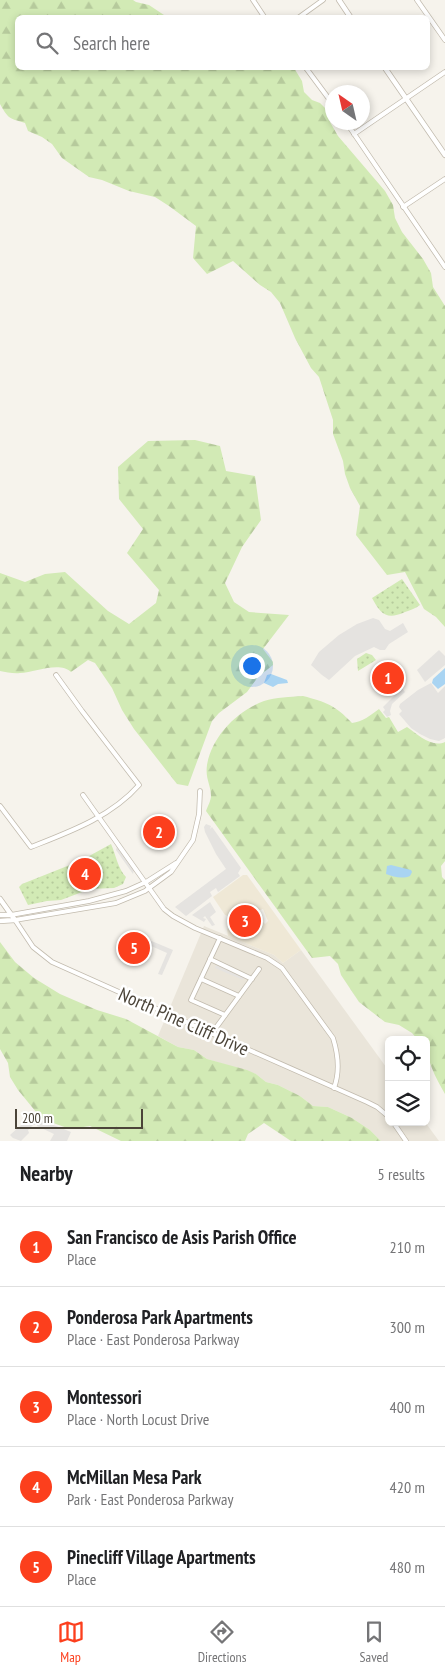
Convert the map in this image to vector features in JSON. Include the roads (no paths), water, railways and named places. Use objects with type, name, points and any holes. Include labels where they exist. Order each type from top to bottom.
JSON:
[{"type":"street","points":[[253,0],[263,15]]},
{"type":"street","points":[[302,15],[323,0]]},
{"type":"street","points":[[339,0],[349,15]]},
{"type":"street","points":[[417,0],[428,15]]},
{"type":"street","points":[[430,19],[445,40]]},
{"type":"street","points":[[307,70],[325,94]]},
{"type":"street","points":[[386,70],[445,154]]},
{"type":"street","points":[[354,134],[445,72]]},
{"type":"street","points":[[351,130],[445,267]]},
{"type":"street","points":[[403,207],[445,179]]},
{"type":"street","points":[[0,806],[31,848],[78,829],[134,791],[139,785],[56,675]]},
{"type":"street","points":[[0,921],[123,901],[150,887],[171,872],[193,840],[199,814],[200,791]]},
{"type":"street","points":[[83,795],[164,909],[172,916],[267,958],[282,968],[333,1038],[338,1068],[334,1088]]},
{"type":"street","points":[[0,915],[12,915],[126,891],[146,882],[176,863]]},
{"type":"street","name":"North Pine Cliff Drive","points":[[0,899],[32,946],[52,962],[377,1106],[385,1113]]},
{"type":"street","points":[[90,900],[91,907]]},
{"type":"street","points":[[220,938],[191,1000],[225,1015]]},
{"type":"street","points":[[210,959],[252,979]]},
{"type":"street","points":[[212,1034],[259,969]]},
{"type":"street","points":[[201,979],[239,996]]},
{"type":"street","points":[[396,1126],[406,1141]]},
{"type":"water","points":[[445,668],[445,684],[438,689],[432,683],[433,679]]},
{"type":"water","points":[[271,674],[287,680],[288,683],[278,684],[273,687],[264,683],[267,675]]},
{"type":"water","points":[[391,865],[411,870],[412,872],[410,876],[404,877],[386,874],[387,866]]},
{"type":"place","name":"San Francisco de Asis Parish Office","points":[[388,678]]},
{"type":"place","name":"Ponderosa Park Apartments","points":[[159,832]]},
{"type":"place","name":"McMillan Mesa Park","points":[[85,874]]},
{"type":"place","name":"Montessori","points":[[245,921]]},
{"type":"place","name":"Pinecliff Village Apartments","points":[[134,948]]}]
